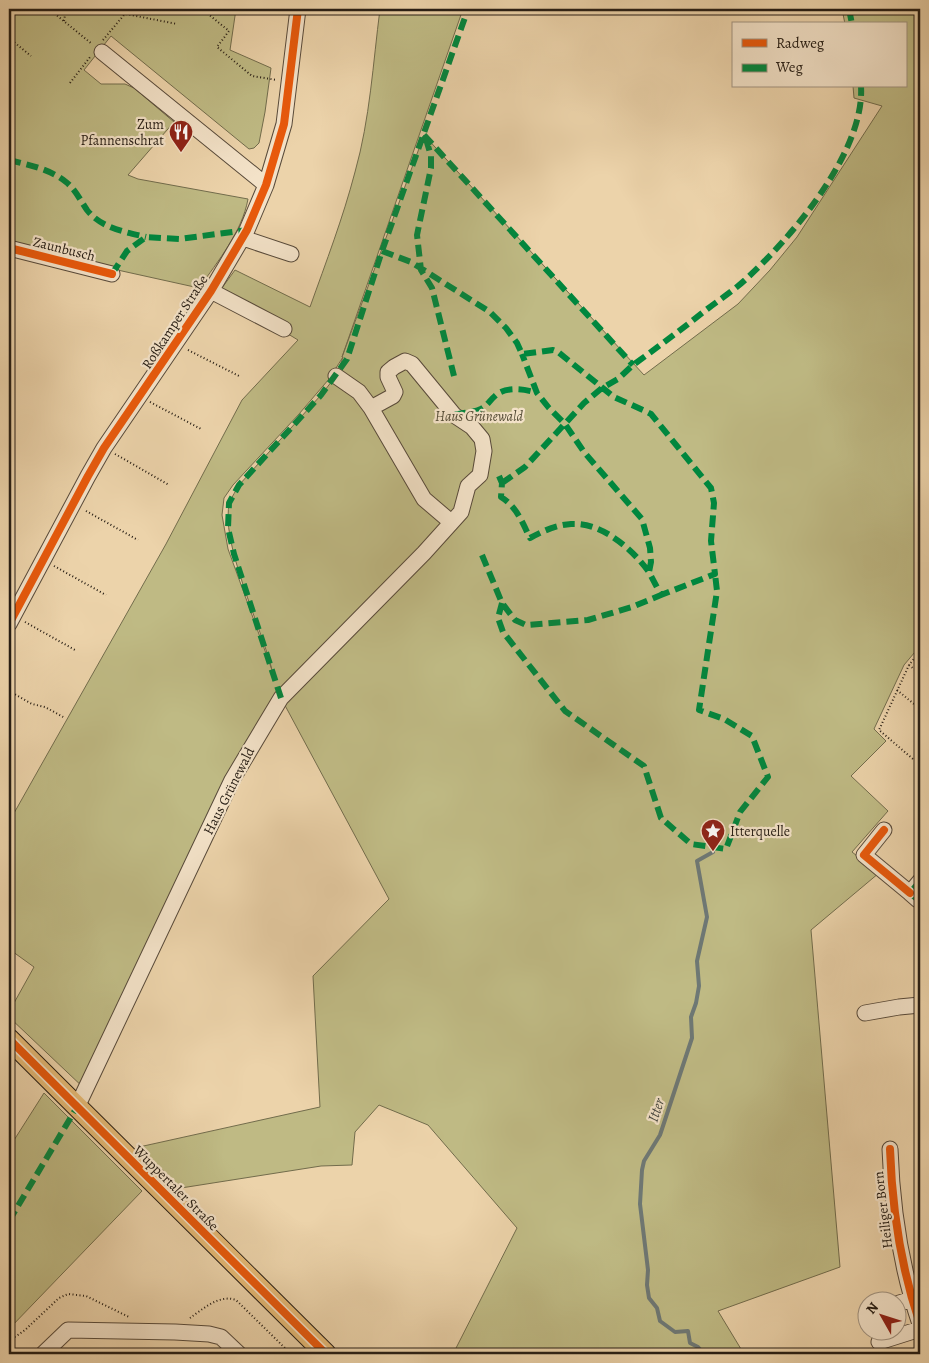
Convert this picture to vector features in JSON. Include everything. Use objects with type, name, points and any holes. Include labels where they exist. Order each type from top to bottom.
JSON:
[{"type":"main road","name":"Wuppertaler Straße","points":[[9,1040],[326,1354]]},
{"type":"street","name":"Roßkamper Straße","points":[[11,620],[72,503],[104,448],[176,344],[244,238],[266,186],[284,124],[298,9]]},
{"type":"street","points":[[102,52],[266,186]]},
{"type":"street","points":[[244,238],[291,254]]},
{"type":"street","name":"Zaunbusch","points":[[9,248],[112,274]]},
{"type":"street","name":"Roßkamper Straße","points":[[211,291],[284,329]]},
{"type":"street","name":"Haus Grünewald","points":[[77,1108],[232,780],[281,698],[418,560],[461,512],[468,486],[480,475],[484,452],[482,439],[472,427],[454,414],[412,364],[405,361],[394,366],[388,372],[388,377],[395,392],[393,396],[371,408]]},
{"type":"street","points":[[336,376],[359,392],[371,408],[424,499],[451,522]]},
{"type":"street","points":[[884,830],[864,855],[915,896],[920,881]]},
{"type":"street","points":[[865,1013],[899,1007],[920,1006]]},
{"type":"street","name":"Heiliger Born","points":[[890,1150],[891,1190],[900,1249],[920,1324]]},
{"type":"street","points":[[906,1301],[912,1299]]},
{"type":"street","points":[[879,1342],[920,1329]]},
{"type":"street","points":[[43,1354],[68,1330],[209,1334],[221,1337],[239,1354]]},
{"type":"path","points":[[49,9],[102,52]]},
{"type":"path","points":[[64,21],[66,9]]},
{"type":"path","points":[[202,9],[229,31],[217,47],[252,76],[289,82]]},
{"type":"path","points":[[125,13],[177,24]]},
{"type":"path","points":[[9,38],[31,56]]},
{"type":"path","points":[[176,344],[241,377]]},
{"type":"path","points":[[140,396],[201,429]]},
{"type":"path","points":[[104,448],[169,485]]},
{"type":"path","points":[[72,503],[138,540]]},
{"type":"path","points":[[43,560],[106,595]]},
{"type":"path","points":[[11,620],[75,650]]},
{"type":"path","points":[[920,651],[909,665],[879,730],[920,765]]},
{"type":"path","points":[[909,665],[920,674]]},
{"type":"path","points":[[897,690],[920,709]]},
{"type":"path","points":[[9,691],[32,704],[65,718]]},
{"type":"path","points":[[9,1341],[26,1330],[59,1298],[68,1294],[86,1296],[136,1320]]},
{"type":"path","points":[[185,1322],[213,1303],[229,1298],[236,1300],[291,1354]]},
{"type":"green space","points":[[9,9],[236,9],[230,50],[271,68],[259,143],[254,148],[249,149],[111,36],[84,70],[101,84],[125,84],[134,88],[174,122],[128,175],[138,179],[248,199],[235,235],[199,288],[45,254],[9,239]]},
{"type":"green space","points":[[380,9],[463,9],[342,357],[424,135],[644,375],[738,304],[770,270],[797,237],[882,106],[854,98],[853,88],[906,88],[906,22],[845,22],[842,9],[915,9],[920,12],[920,646],[904,665],[874,729],[886,741],[851,776],[888,811],[852,852],[879,873],[811,930],[840,1267],[718,1311],[744,1354],[453,1354],[517,1228],[428,1125],[379,1105],[355,1132],[352,1165],[321,1166],[181,1188],[139,1147],[320,1107],[313,976],[389,899],[281,698],[86,1090],[9,1017],[9,1012],[34,967],[9,949],[9,822],[166,544],[242,400],[298,340],[219,292],[235,270],[310,307],[340,223],[360,152],[368,111]],"holes":[[[343,357],[336,376],[239,485],[230,502],[228,518],[230,538],[243,585],[272,670],[228,549],[222,515],[224,498],[233,485],[329,379]]]},
{"type":"green space","points":[[44,1093],[142,1191],[9,1329],[9,1148]]},
{"type":"waterway","name":"Itter","points":[[704,1354],[698,1347],[690,1343],[688,1331],[675,1332],[660,1321],[657,1308],[649,1298],[647,1285],[648,1270],[640,1204],[644,1161],[660,1135],[692,1038],[691,1017],[699,986],[697,961],[707,917],[697,861],[713,852]]},
{"type":"marked path","points":[[281,698],[234,554],[228,528],[229,503],[239,485],[321,395],[347,359],[382,251],[468,9]]},
{"type":"marked path","points":[[849,9],[852,22]]},
{"type":"marked path","points":[[502,483],[525,467],[584,403],[736,288],[783,241],[822,192],[838,165],[851,138],[859,112],[861,88]]},
{"type":"marked path","points":[[424,135],[633,365]]},
{"type":"marked path","points":[[426,139],[431,156],[431,168],[417,235],[421,270],[432,288],[454,376]]},
{"type":"marked path","points":[[9,160],[53,174],[69,185],[87,210],[99,221],[114,228],[146,237]]},
{"type":"marked path","points":[[112,274],[127,251],[146,237],[179,239],[247,230]]},
{"type":"marked path","points":[[382,251],[411,262],[490,312],[506,328],[517,343],[522,354],[553,350],[558,352],[614,397],[651,414],[711,488],[714,503],[711,541],[715,574],[661,595],[649,572],[651,562],[650,548],[642,519],[584,452],[565,424],[537,393],[522,354]]},
{"type":"marked path","points":[[454,415],[481,409],[495,396],[504,391],[527,390],[537,393]]},
{"type":"marked path","points":[[499,476],[502,483],[501,497],[515,510],[530,538],[565,525],[594,527],[625,546],[649,572]]},
{"type":"marked path","points":[[482,555],[502,603],[515,620],[526,625],[588,620],[632,607],[661,595]]},
{"type":"marked path","points":[[502,603],[498,618],[503,632],[565,711],[644,766],[661,818],[691,844],[726,849],[740,812],[768,777],[752,736],[724,719],[699,710],[717,591],[715,574]]},
{"type":"marked path","points":[[920,881],[910,893],[920,900]]},
{"type":"marked path","points":[[9,1221],[77,1107]]},
{"type":"cycle path","points":[[9,624],[104,448],[211,291],[247,230],[266,185],[284,124],[298,9]]},
{"type":"cycle path","points":[[9,248],[112,274]]},
{"type":"cycle path","points":[[884,830],[864,855],[910,893]]},
{"type":"cycle path","points":[[9,1039],[326,1354]]},
{"type":"cycle path","points":[[890,1149],[895,1216],[903,1260],[920,1324]]},
{"type":"place","name":"Zum Pfannenschrat","points":[[181,153]]},
{"type":"place","name":"Itterquelle","points":[[713,852]]}]
